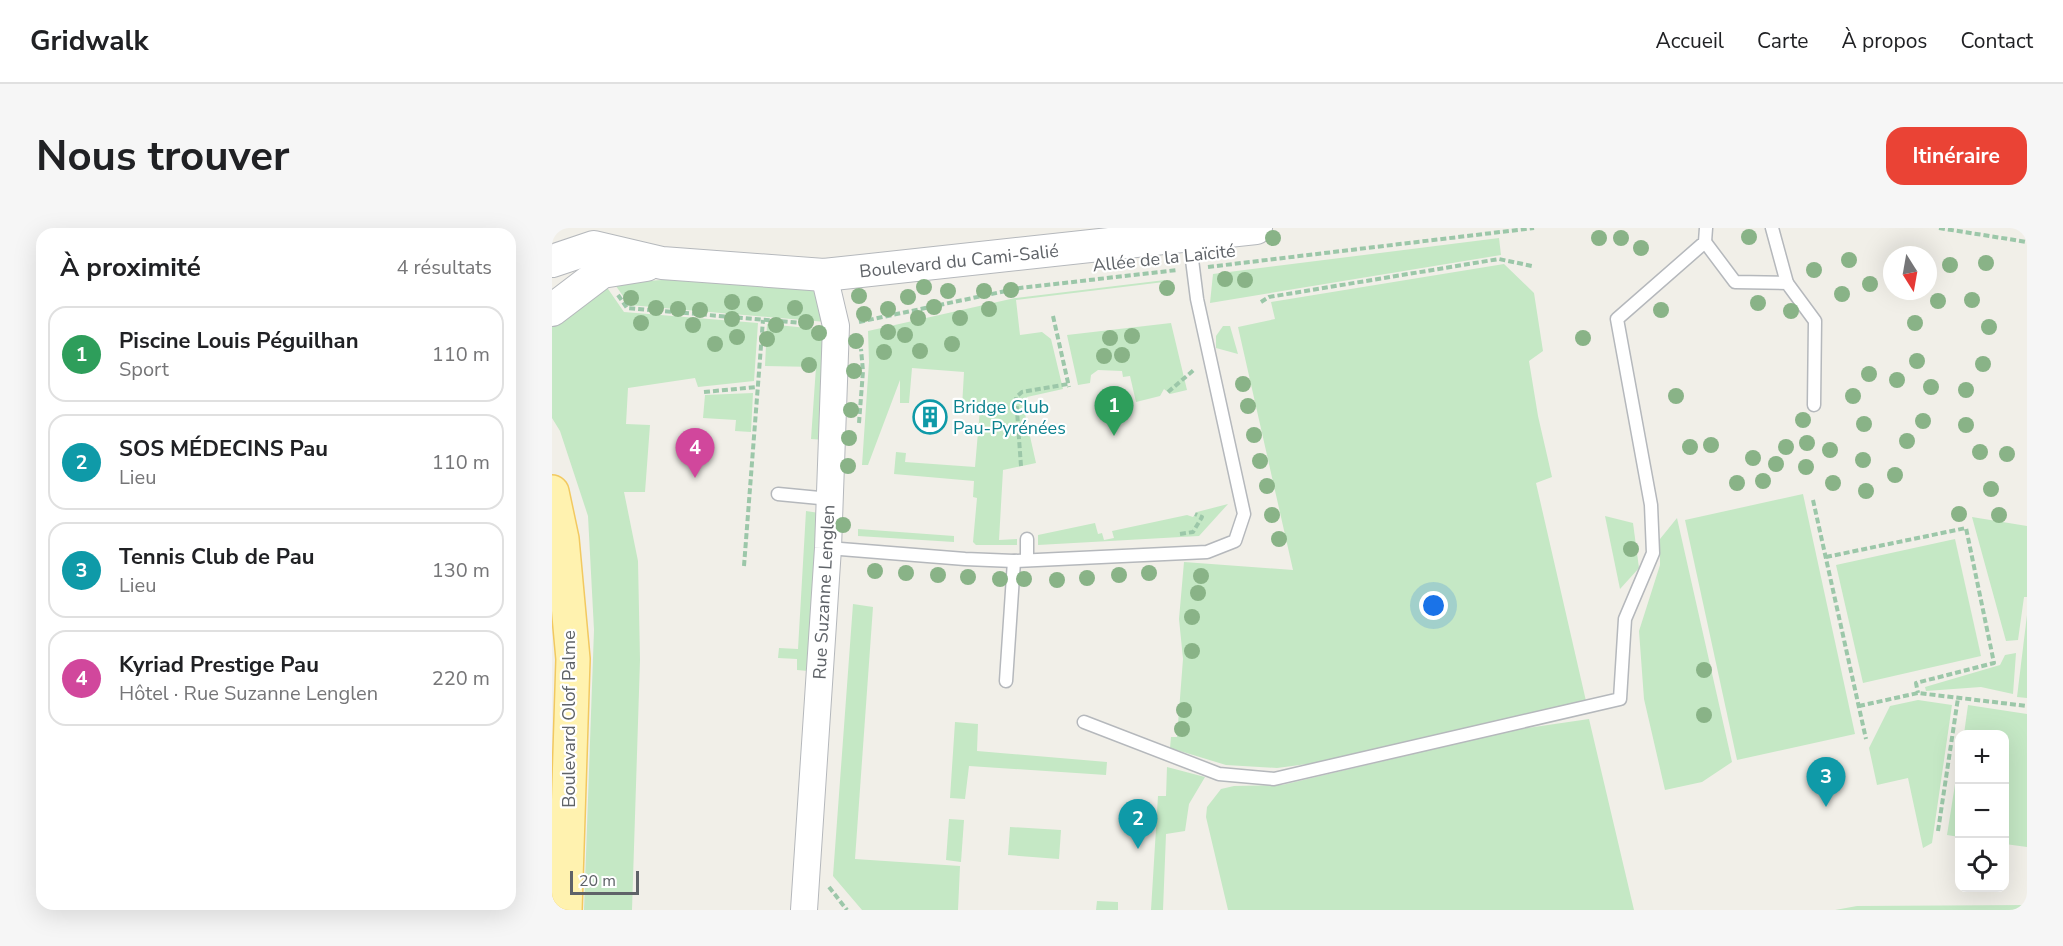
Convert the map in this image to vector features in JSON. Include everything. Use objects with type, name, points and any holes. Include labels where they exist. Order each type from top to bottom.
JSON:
[{"type":"main road","name":"Boulevard Olof Palme","points":[[552,492],[562,539],[573,659],[565,910]]},
{"type":"street","name":"Boulevard du Cami-Salié","points":[[552,261],[594,248],[662,263],[824,275],[1256,228]]},
{"type":"street","name":"Boulevard du Cami-Salié","points":[[552,310],[602,272],[662,263]]},
{"type":"street","name":"Rue Suzanne Lenglen","points":[[804,910],[828,548],[836,326],[824,275]]},
{"type":"lane","points":[[1706,228],[1705,242],[1736,282],[1787,283]]},
{"type":"lane","points":[[1772,228],[1787,283],[1815,321],[1814,405]]},
{"type":"lane","points":[[828,548],[1014,561],[1207,552],[1235,540],[1244,514],[1197,299],[1189,235]]},
{"type":"lane","points":[[1084,722],[1219,774],[1274,779],[1620,699],[1625,619],[1653,553],[1651,505],[1617,319],[1705,242]]},
{"type":"lane","points":[[778,494],[830,499]]},
{"type":"lane","points":[[1027,539],[1027,560]]},
{"type":"lane","points":[[1006,681],[1014,561]]},
{"type":"path","name":"Allée de la Laïcité","points":[[602,272],[627,308],[836,326],[1020,288],[1534,228]]},
{"type":"path","points":[[1939,228],[2027,242]]},
{"type":"path","points":[[1261,302],[1269,297],[1499,259],[1532,266]]},
{"type":"path","points":[[1021,466],[1016,398],[1022,392],[1069,386],[1053,316]]},
{"type":"path","points":[[744,566],[763,320]]},
{"type":"path","points":[[1168,392],[1185,378]]},
{"type":"path","points":[[704,392],[757,387]]},
{"type":"path","points":[[1814,500],[1866,739]]},
{"type":"path","points":[[1168,554],[1167,535],[1193,532],[1202,517],[1196,514]]},
{"type":"path","points":[[1826,557],[1966,528],[1994,663],[1916,683],[1918,693]]},
{"type":"path","points":[[1858,706],[1918,693],[2027,706]]},
{"type":"path","points":[[1938,831],[1958,698]]},
{"type":"green space","points":[[1499,238],[1501,255],[1210,303],[1213,274]]},
{"type":"green space","points":[[1504,264],[1534,293],[1543,351],[1529,361],[1538,416],[1552,477],[1536,483],[1586,701],[1337,760],[1277,768],[1226,765],[1170,748],[1171,737],[1177,737],[1183,659],[1179,619],[1184,562],[1293,570],[1238,327],[1275,319],[1271,302]]},
{"type":"green space","points":[[676,279],[809,287],[818,296],[826,322],[629,305],[616,286],[619,283]]},
{"type":"green space","points":[[1165,280],[1164,282],[1016,300],[1020,335],[1042,332],[1051,339],[1063,389],[1027,397],[1023,405],[1036,463],[1003,470],[999,540],[1017,539],[1017,545],[976,545],[973,542],[977,498],[973,497],[974,481],[894,474],[896,452],[906,453],[905,462],[975,467],[980,409],[962,407],[964,372],[912,368],[909,403],[900,403],[900,380],[868,465],[862,465],[869,362],[868,331],[1015,298]]},
{"type":"green space","points":[[606,286],[624,312],[758,323],[754,381],[698,387],[695,378],[628,388],[626,424],[650,425],[645,492],[624,492],[638,561],[640,660],[632,910],[584,910],[594,630],[588,516],[560,431],[552,418],[552,323]]},
{"type":"green space","points":[[1171,323],[1187,390],[1170,394],[1164,389],[1160,396],[1136,402],[1130,376],[1123,377],[1122,371],[1098,370],[1091,375],[1090,383],[1078,385],[1067,335]]},
{"type":"green space","points":[[767,324],[828,330],[825,440],[811,439],[816,367],[765,366]]},
{"type":"green space","points":[[1223,326],[1230,326],[1238,354],[1216,348],[1216,336]]},
{"type":"green space","points":[[753,393],[751,432],[735,431],[736,420],[703,418],[705,395]]},
{"type":"green space","points":[[1803,494],[1855,734],[1737,760],[1685,520]]},
{"type":"green space","points":[[1228,504],[1199,536],[1038,545],[1038,535],[1095,523],[1098,534],[1102,533],[1104,540],[1114,538],[1112,531],[1187,515],[1193,517],[1197,512]]},
{"type":"green space","points":[[806,511],[819,513],[808,671],[797,670],[797,659],[778,658],[779,648],[798,649]]},
{"type":"green space","points":[[1605,516],[1633,523],[1639,568],[1620,589]]},
{"type":"green space","points":[[1972,517],[2027,526],[2027,597],[2024,597],[2018,640],[2006,641]]},
{"type":"green space","points":[[1677,518],[1732,762],[1702,782],[1665,790],[1644,699],[1639,631],[1660,565],[1660,539]]},
{"type":"green space","points":[[858,529],[954,536],[954,542],[858,536]]},
{"type":"green space","points":[[1955,539],[1981,656],[1863,683],[1836,565]]},
{"type":"green space","points":[[853,604],[873,607],[855,859],[960,866],[958,910],[862,910],[833,876]]},
{"type":"green space","points":[[2027,615],[2027,698],[2017,697]]},
{"type":"green space","points":[[2016,653],[2013,694],[1981,687],[1926,691],[1925,687],[2000,665],[2005,655]]},
{"type":"green space","points":[[1918,700],[1952,705],[1932,843],[1923,848],[1908,778],[1877,785],[1869,748],[1890,706]]},
{"type":"green space","points":[[1968,705],[2027,714],[2027,847],[2009,845],[2009,730],[1965,730]]},
{"type":"green space","points":[[1589,719],[1634,910],[1228,910],[1206,817],[1207,807],[1221,789],[1234,786],[1282,785],[1514,730]]},
{"type":"green space","points":[[955,722],[978,724],[977,751],[1107,762],[1106,775],[969,766],[965,799],[950,798]]},
{"type":"green space","points":[[1167,767],[1205,777],[1189,804],[1185,831],[1166,834],[1163,910],[1151,910],[1158,796],[1166,796]]},
{"type":"green space","points":[[1955,784],[1955,836],[1947,835]]},
{"type":"green space","points":[[949,819],[964,820],[961,862],[946,860]]},
{"type":"green space","points":[[1010,827],[1061,830],[1059,859],[1008,855]]},
{"type":"green space","points":[[1097,901],[1118,902],[1118,910],[1096,910]]},
{"type":"green space","points":[[2027,905],[2027,910],[1835,910],[1857,906]]},
{"type":"place","name":"Bridge Club Pau-Pyrénées","points":[[930,417]]},
{"type":"place","name":"Piscine Louis Péguilhan","points":[[1114,436]]},
{"type":"place","name":"Kyriad Prestige Pau","points":[[695,478]]},
{"type":"place","name":"Tennis Club de Pau","points":[[1826,807]]},
{"type":"place","name":"SOS MÉDECINS Pau","points":[[1138,849]]}]
